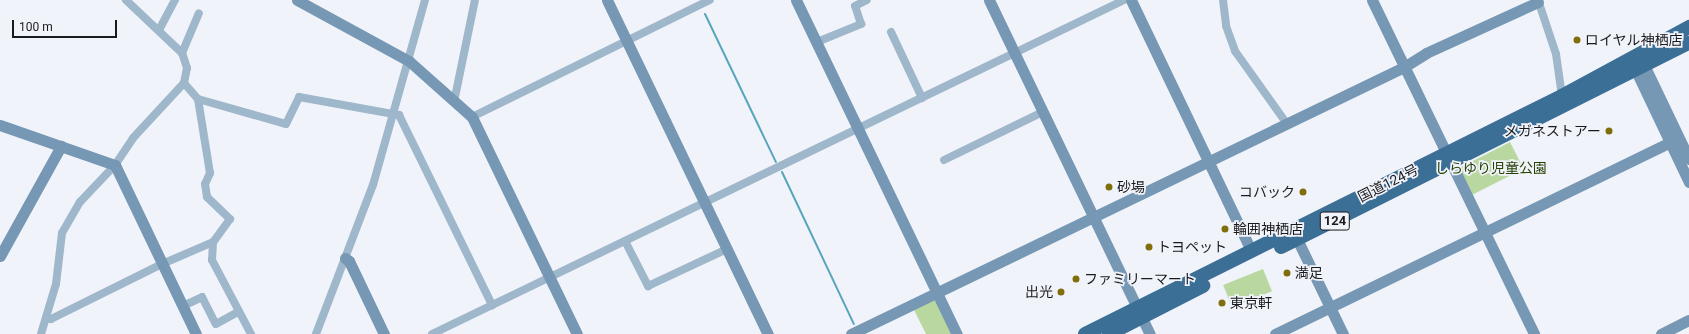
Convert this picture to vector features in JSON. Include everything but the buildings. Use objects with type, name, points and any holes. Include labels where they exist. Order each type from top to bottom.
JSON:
[{"type":"highway","name":"国道124号","points":[[1109,334],[1140,313],[1251,252],[1448,159],[1639,65],[1689,27]]},
{"type":"highway","name":"国道124号","points":[[1084,334],[1140,313],[1298,239],[1562,96],[1689,43]]},
{"type":"street","points":[[41,334],[56,284],[62,233],[80,202],[114,165],[133,138],[184,83],[187,68],[182,54],[126,0]]},
{"type":"street","points":[[158,30],[175,0]]},
{"type":"street","points":[[297,0],[409,61],[472,117],[577,334]]},
{"type":"street","points":[[316,334],[374,185],[426,0]]},
{"type":"street","points":[[454,102],[475,0]]},
{"type":"street","points":[[607,0],[768,334]]},
{"type":"street","points":[[472,117],[710,0]]},
{"type":"street","points":[[796,0],[957,334]]},
{"type":"street","points":[[817,42],[861,24],[855,6],[868,0]]},
{"type":"street","points":[[989,0],[1150,334]]},
{"type":"street","points":[[432,334],[1124,0]]},
{"type":"street","points":[[1131,0],[1251,252]]},
{"type":"street","points":[[1223,0],[1226,26],[1235,51],[1287,124]]},
{"type":"street","points":[[1372,0],[1483,232],[1534,334]]},
{"type":"street","points":[[851,334],[1404,67],[1426,53],[1538,1],[1556,54],[1562,96]]},
{"type":"street","points":[[182,54],[199,13]]},
{"type":"street","points":[[892,32],[922,98]]},
{"type":"street","points":[[1639,65],[1670,142],[1689,182]]},
{"type":"street","points":[[1639,65],[1689,159]]},
{"type":"street","points":[[46,318],[51,319],[162,264],[213,242],[230,219],[207,197],[205,184],[210,173],[198,99],[184,83]]},
{"type":"street","points":[[198,99],[286,124],[299,97],[400,115],[492,305]]},
{"type":"street","points":[[944,160],[1043,112]]},
{"type":"street","points":[[0,125],[114,165],[196,334]]},
{"type":"street","points":[[1275,334],[1670,142]]},
{"type":"street","points":[[1,251],[61,146]]},
{"type":"street","points":[[1298,239],[1343,334]]},
{"type":"street","points":[[625,241],[648,286],[727,249]]},
{"type":"street","points":[[213,242],[212,260],[251,334]]},
{"type":"street","points":[[345,258],[349,261],[384,334]]},
{"type":"street","points":[[183,306],[202,297],[216,324],[239,311]]},
{"type":"street","points":[[1661,334],[1689,320]]},
{"type":"green space","name":"しらゆり児童公園","points":[[1510,142],[1524,169],[1473,195],[1459,168]]},
{"type":"green space","points":[[1263,269],[1272,291],[1232,307],[1223,285]]},
{"type":"green space","points":[[936,299],[953,334],[926,334],[914,310]]},
{"type":"waterway","points":[[705,14],[776,162]]},
{"type":"waterway","points":[[782,172],[854,324]]},
{"type":"place","name":"ロイヤル神栖店","points":[[1577,40]]},
{"type":"place","name":"メガネストアー","points":[[1609,131]]},
{"type":"place","name":"砂場","points":[[1109,187]]},
{"type":"place","name":"コバック","points":[[1303,192]]},
{"type":"place","name":"輪囲神栖店","points":[[1225,229]]},
{"type":"place","name":"トヨペット","points":[[1149,247]]},
{"type":"place","name":"満足","points":[[1287,273]]},
{"type":"place","name":"ファミリーマート","points":[[1076,279]]},
{"type":"place","name":"出光","points":[[1061,292]]},
{"type":"place","name":"東京軒","points":[[1222,303]]}]
